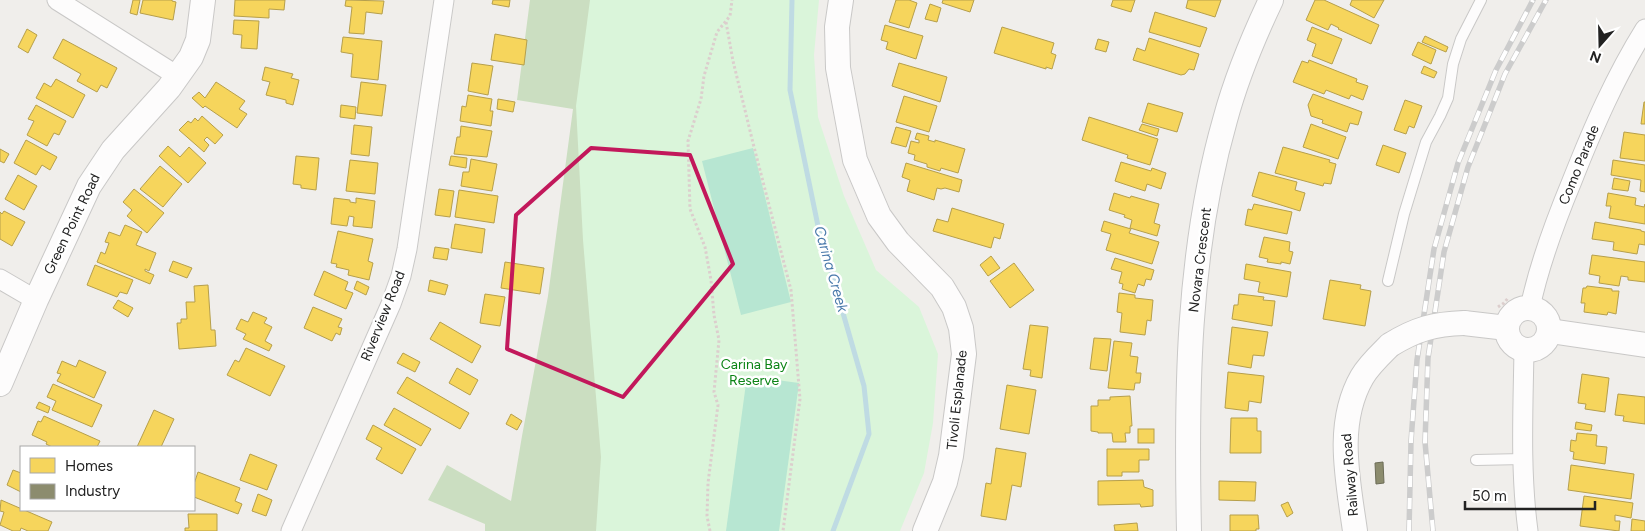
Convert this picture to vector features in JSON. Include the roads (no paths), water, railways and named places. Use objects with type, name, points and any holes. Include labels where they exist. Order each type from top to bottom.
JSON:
[{"type":"street","points":[[57,0],[179,77]]},
{"type":"street","name":"Green Point Road","points":[[0,384],[80,204],[100,168],[118,144],[179,77],[191,57],[198,40],[203,0]]},
{"type":"street","name":"Riverview Road","points":[[291,531],[391,304],[401,276],[407,248],[444,0]]},
{"type":"street","name":"Tivoli Esplanade","points":[[841,0],[837,27],[838,68],[855,160],[879,216],[898,242],[942,287],[954,307],[960,328],[964,354],[952,456],[945,482],[925,531]]},
{"type":"street","name":"Novara Crescent","points":[[1188,531],[1189,367],[1195,281],[1207,199],[1225,120],[1271,0]]},
{"type":"street","name":"Como Parade","points":[[1530,308],[1535,282],[1552,231],[1591,132],[1616,77],[1645,29]]},
{"type":"street","points":[[0,279],[36,300]]},
{"type":"street","points":[[1523,308],[1530,308],[1537,309],[1547,318],[1550,331],[1544,344],[1538,348],[1524,350],[1513,345],[1507,334],[1507,328],[1512,316],[1523,308]]},
{"type":"street","name":"Railway Road","points":[[1355,531],[1347,471],[1345,429],[1354,393],[1363,375],[1390,345],[1406,335],[1426,327],[1464,323],[1507,328]]},
{"type":"street","points":[[1550,331],[1645,345]]},
{"type":"street","points":[[1524,350],[1523,459],[1528,531]]},
{"type":"lane","points":[[1388,281],[1404,214],[1426,142],[1448,98],[1453,64],[1461,40],[1481,0]]},
{"type":"lane","points":[[1476,460],[1523,459]]},
{"type":"waterway","name":"Carina Creek","points":[[792,0],[790,90],[818,226],[864,386],[869,434],[833,531]]},
{"type":"railway","points":[[1409,531],[1411,441],[1417,360],[1434,249],[1458,163],[1496,70],[1533,0]]},
{"type":"railway","points":[[1433,531],[1425,442],[1428,358],[1444,252],[1468,167],[1505,74],[1546,0]]},
{"type":"park label","name":"Carina Bay Reserve","points":[[754,372]]}]
